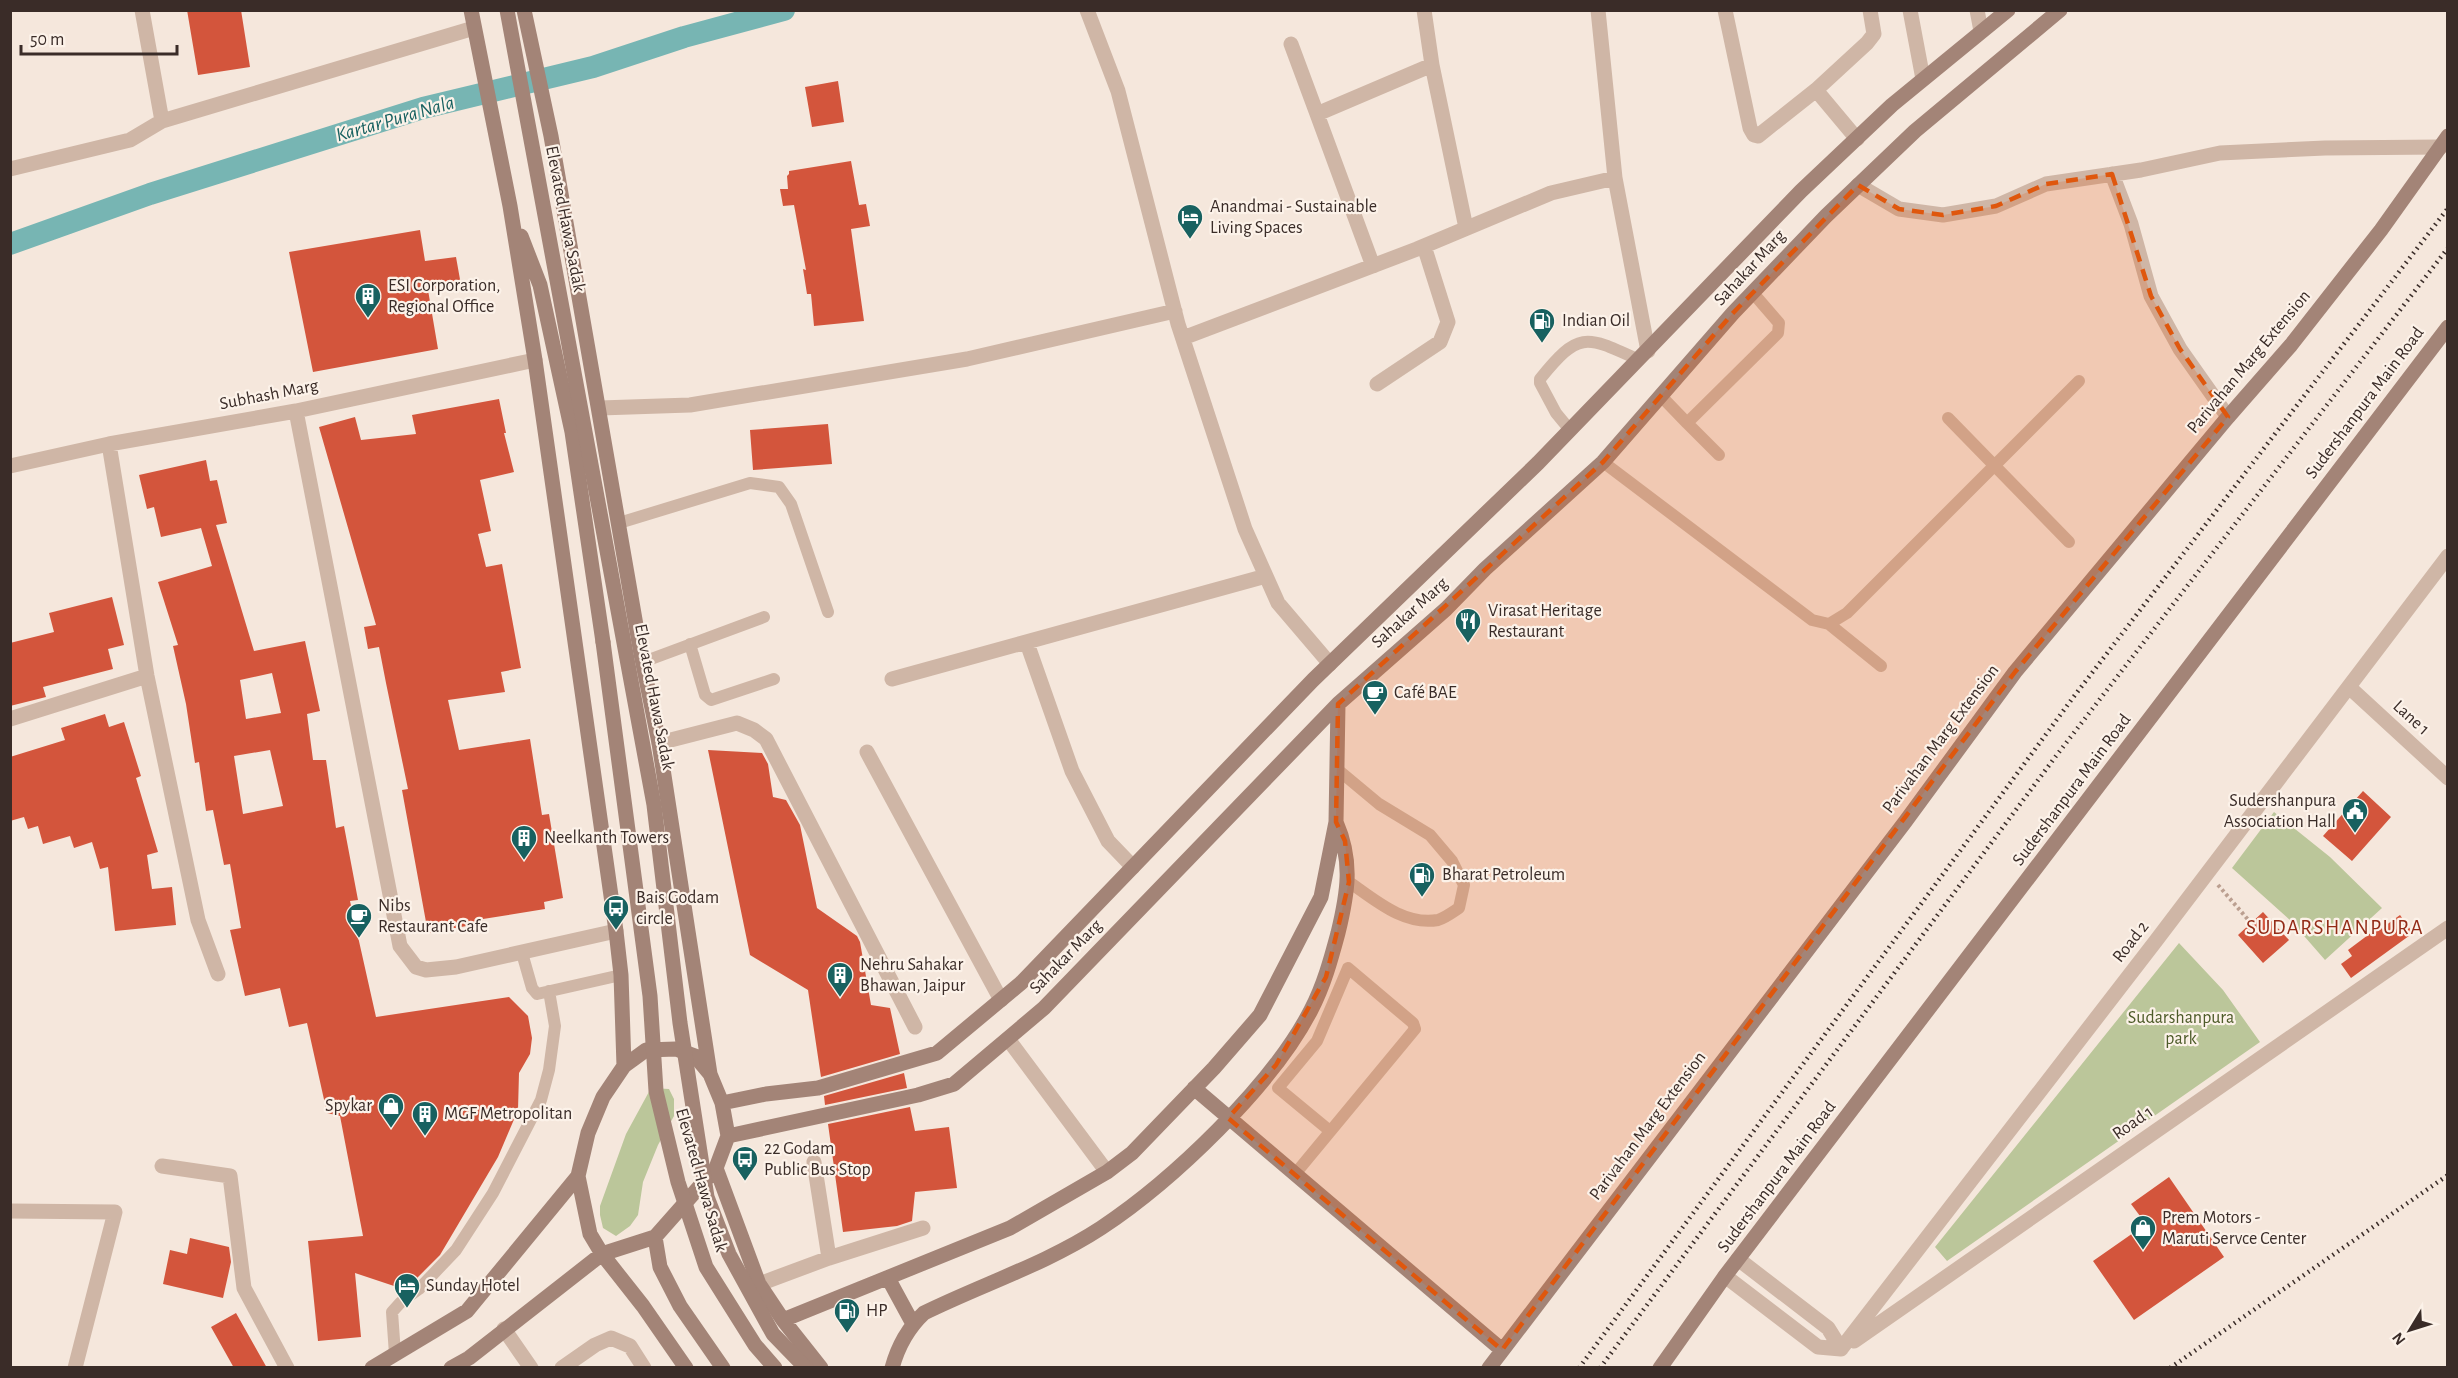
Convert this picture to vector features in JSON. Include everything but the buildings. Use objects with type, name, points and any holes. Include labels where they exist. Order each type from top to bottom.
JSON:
[{"type":"street","points":[[142,10],[162,120]]},
{"type":"street","points":[[471,10],[510,206],[535,360],[616,931],[621,975],[624,1066]]},
{"type":"street","name":"Elevated Hawa Sadak","points":[[507,10],[654,805],[680,1023],[707,1197],[729,1254],[773,1334],[806,1368]]},
{"type":"street","points":[[451,1368],[472,1363],[504,1329],[602,1254],[656,1237],[716,1168],[728,1136],[722,1103],[710,1074],[659,743],[551,136],[524,10]]},
{"type":"street","points":[[1087,10],[1118,91],[1175,311],[1245,529],[1278,603],[1330,664]]},
{"type":"street","points":[[1424,10],[1432,65],[1466,228]]},
{"type":"street","points":[[1598,10],[1615,178],[1643,356]]},
{"type":"street","points":[[1725,10],[1750,128],[1754,135],[1763,134],[1816,90],[1874,34],[1870,10]]},
{"type":"street","points":[[1910,10],[1923,79]]},
{"type":"street","points":[[1977,10],[1981,31]]},
{"type":"street","name":"Sahakar Marg","points":[[722,1103],[766,1094],[818,1088],[937,1053],[1021,983],[1330,664],[1570,430],[1801,191],[1923,79],[2008,10]]},
{"type":"street","name":"Sahakar Marg","points":[[728,1136],[918,1095],[954,1084],[1008,1039],[1044,1008],[1338,704],[1446,609],[1485,569],[1603,462],[1753,293],[1858,185],[1915,131],[2060,10]]},
{"type":"street","points":[[10,169],[130,140],[162,120],[474,28]]},
{"type":"street","points":[[1291,44],[1373,266]]},
{"type":"street","points":[[1317,114],[1432,65]]},
{"type":"street","points":[[1816,90],[1857,138]]},
{"type":"street","points":[[1858,185],[1899,208],[1943,215],[1996,206],[2046,184],[2220,153],[2444,142]]},
{"type":"street","name":"Parivahan Marg Extension","points":[[1489,1368],[1905,822],[2015,672],[2290,345],[2381,230],[2444,142]]},
{"type":"street","points":[[2112,174],[2131,224],[2151,296],[2180,349],[2228,417]]},
{"type":"street","points":[[1183,338],[1424,246],[1551,193],[1615,178]]},
{"type":"street","name":"Elevated Hawa Sadak","points":[[510,206],[540,285],[572,432],[603,642],[650,996],[656,1091],[678,1182],[706,1267],[755,1345],[775,1368]]},
{"type":"street","points":[[1377,384],[1440,342],[1448,322],[1424,246]]},
{"type":"street","points":[[600,408],[690,405],[933,365],[1099,330],[1175,311]]},
{"type":"street","name":"Sudershanpura Main Road","points":[[1660,1368],[1725,1276],[2448,327]]},
{"type":"street","name":"Subhash Marg","points":[[10,466],[109,444],[296,411],[535,360]]},
{"type":"street","points":[[296,411],[400,946],[416,967],[426,970],[456,967],[616,931]]},
{"type":"street","points":[[109,444],[147,676],[198,920],[218,974]]},
{"type":"street","name":"Road 2","points":[[1841,1349],[2448,556]]},
{"type":"street","points":[[892,679],[1266,576]]},
{"type":"street","points":[[1027,643],[1072,771],[1108,841],[1133,867]]},
{"type":"street","points":[[10,719],[147,676]]},
{"type":"street","name":"Lane 1","points":[[2349,687],[2448,778]]},
{"type":"street","points":[[783,1320],[1010,1228],[1107,1172],[1132,1153],[1260,1016],[1321,897],[1336,822],[1338,704]]},
{"type":"street","points":[[659,743],[737,723],[754,730],[766,739],[915,1027]]},
{"type":"street","points":[[867,752],[1001,999]]},
{"type":"street","points":[[892,1368],[897,1351],[913,1323],[924,1313],[1060,1251],[1101,1227],[1183,1163],[1276,1065],[1311,1011],[1326,977],[1349,882],[1345,841],[1336,822]]},
{"type":"street","name":"Road 1","points":[[1841,1349],[2448,928]]},
{"type":"street","points":[[1008,1039],[1107,1172]]},
{"type":"street","points":[[372,1368],[467,1311],[578,1176],[592,1124],[603,1097],[624,1066],[646,1050],[676,1049],[695,1056],[710,1074]]},
{"type":"street","points":[[1194,1088],[1502,1350]]},
{"type":"street","points":[[814,1162],[829,1258]]},
{"type":"street","points":[[162,1166],[230,1176],[244,1288],[287,1368]]},
{"type":"street","points":[[716,1168],[759,1284],[783,1320],[821,1368]]},
{"type":"street","points":[[578,1176],[590,1234],[602,1254],[643,1306],[686,1368]]},
{"type":"street","points":[[10,1211],[116,1212],[75,1368]]},
{"type":"street","points":[[759,1284],[829,1258],[923,1228]]},
{"type":"street","points":[[656,1237],[660,1267],[680,1306],[723,1368]]},
{"type":"street","points":[[1738,1259],[1828,1328],[1841,1349]]},
{"type":"street","points":[[1725,1276],[1818,1347],[1841,1349]]},
{"type":"street","points":[[888,1278],[913,1323]]},
{"type":"street","points":[[504,1329],[531,1368]]},
{"type":"street","points":[[562,1368],[595,1345],[611,1338],[630,1346],[644,1368]]},
{"type":"lane","points":[[1687,423],[1778,333],[1779,323],[1753,293]]},
{"type":"lane","points":[[1570,430],[1556,413],[1540,383],[1540,379],[1565,352],[1577,343],[1589,340],[1643,356]]},
{"type":"lane","points":[[1829,624],[1847,613],[2079,381]]},
{"type":"lane","points":[[1661,396],[1719,455]]},
{"type":"lane","points":[[1948,418],[2069,542]]},
{"type":"lane","points":[[1603,462],[1812,620],[1829,624],[1881,666]]},
{"type":"lane","points":[[619,523],[750,483],[779,487],[791,504],[828,612]]},
{"type":"lane","points":[[643,662],[764,617]]},
{"type":"lane","points":[[690,644],[705,695],[711,700],[774,679]]},
{"type":"lane","points":[[1337,769],[1379,804],[1430,835],[1452,861],[1464,885],[1459,908],[1440,920],[1418,920],[1392,911],[1349,882]]},
{"type":"lane","points":[[522,953],[532,988],[537,994],[621,975]]},
{"type":"lane","points":[[1295,1174],[1415,1029],[1413,1023],[1348,968],[1317,1041],[1278,1088],[1330,1131]]},
{"type":"lane","points":[[396,1354],[392,1312],[419,1289],[456,1250],[493,1193],[541,1100],[549,1070],[555,1026],[549,991]]},
{"type":"path","points":[[2206,875],[2218,884],[2251,923]]},
{"type":"highlighted area","points":[[2112,174],[2151,296],[2180,349],[2228,417],[2015,672],[1502,1350],[1228,1118],[1276,1065],[1326,977],[1349,882],[1345,841],[1336,822],[1338,704],[1603,462],[1733,313],[1858,185],[1899,209],[1943,215],[1996,206],[2046,184]]},
{"type":"green space","points":[[2274,812],[2330,857],[2382,908],[2325,960],[2291,921],[2232,868]]},
{"type":"green space","name":"Sudarshanpura park","points":[[2179,943],[2223,990],[2260,1042],[1947,1261],[1935,1247]]},
{"type":"green space","points":[[651,1088],[669,1089],[674,1099],[674,1116],[658,1145],[643,1182],[638,1215],[630,1226],[616,1236],[603,1228],[600,1206],[626,1134]]},
{"type":"waterway","name":"Kartar Pura Nala","points":[[10,244],[150,194],[423,108],[593,67],[684,37],[784,10]]},
{"type":"railway","points":[[1579,1368],[2072,699],[2448,208]]},
{"type":"railway","points":[[1600,1368],[2056,756],[2448,248]]},
{"type":"railway","points":[[2170,1368],[2448,1175]]},
{"type":"place","name":"Anandmai - Sustainable Living Spaces","points":[[1190,240]]},
{"type":"place","name":"ESI Corporation, Regional Office","points":[[368,319]]},
{"type":"place","name":"Indian Oil","points":[[1542,344]]},
{"type":"place","name":"Virasat Heritage Restaurant","points":[[1468,644]]},
{"type":"place","name":"Café BAE","points":[[1375,716]]},
{"type":"place","name":"Sudershanpura Association Hall","points":[[2355,834]]},
{"type":"place","name":"Neelkanth Towers","points":[[524,861]]},
{"type":"place","name":"Bharat Petroleum","points":[[1422,898]]},
{"type":"place","name":"Bais Godam circle","points":[[616,931]]},
{"type":"place","name":"Nibs Restaurant Cafe","points":[[359,939]]},
{"type":"place","name":"Nehru Sahakar Bhawan, Jaipur","points":[[840,998]]},
{"type":"place","name":"Spykar","points":[[391,1129]]},
{"type":"place","name":"MGF Metropolitan","points":[[425,1137]]},
{"type":"place","name":"22 Godam Public Bus Stop","points":[[745,1182]]},
{"type":"place","name":"Prem Motors - Maruti Servce Center","points":[[2143,1251]]},
{"type":"place","name":"Sunday Hotel","points":[[407,1309]]},
{"type":"place","name":"HP","points":[[847,1334]]},
{"type":"district","name":"SUDARSHANPURA","points":[[2335,927]]}]
